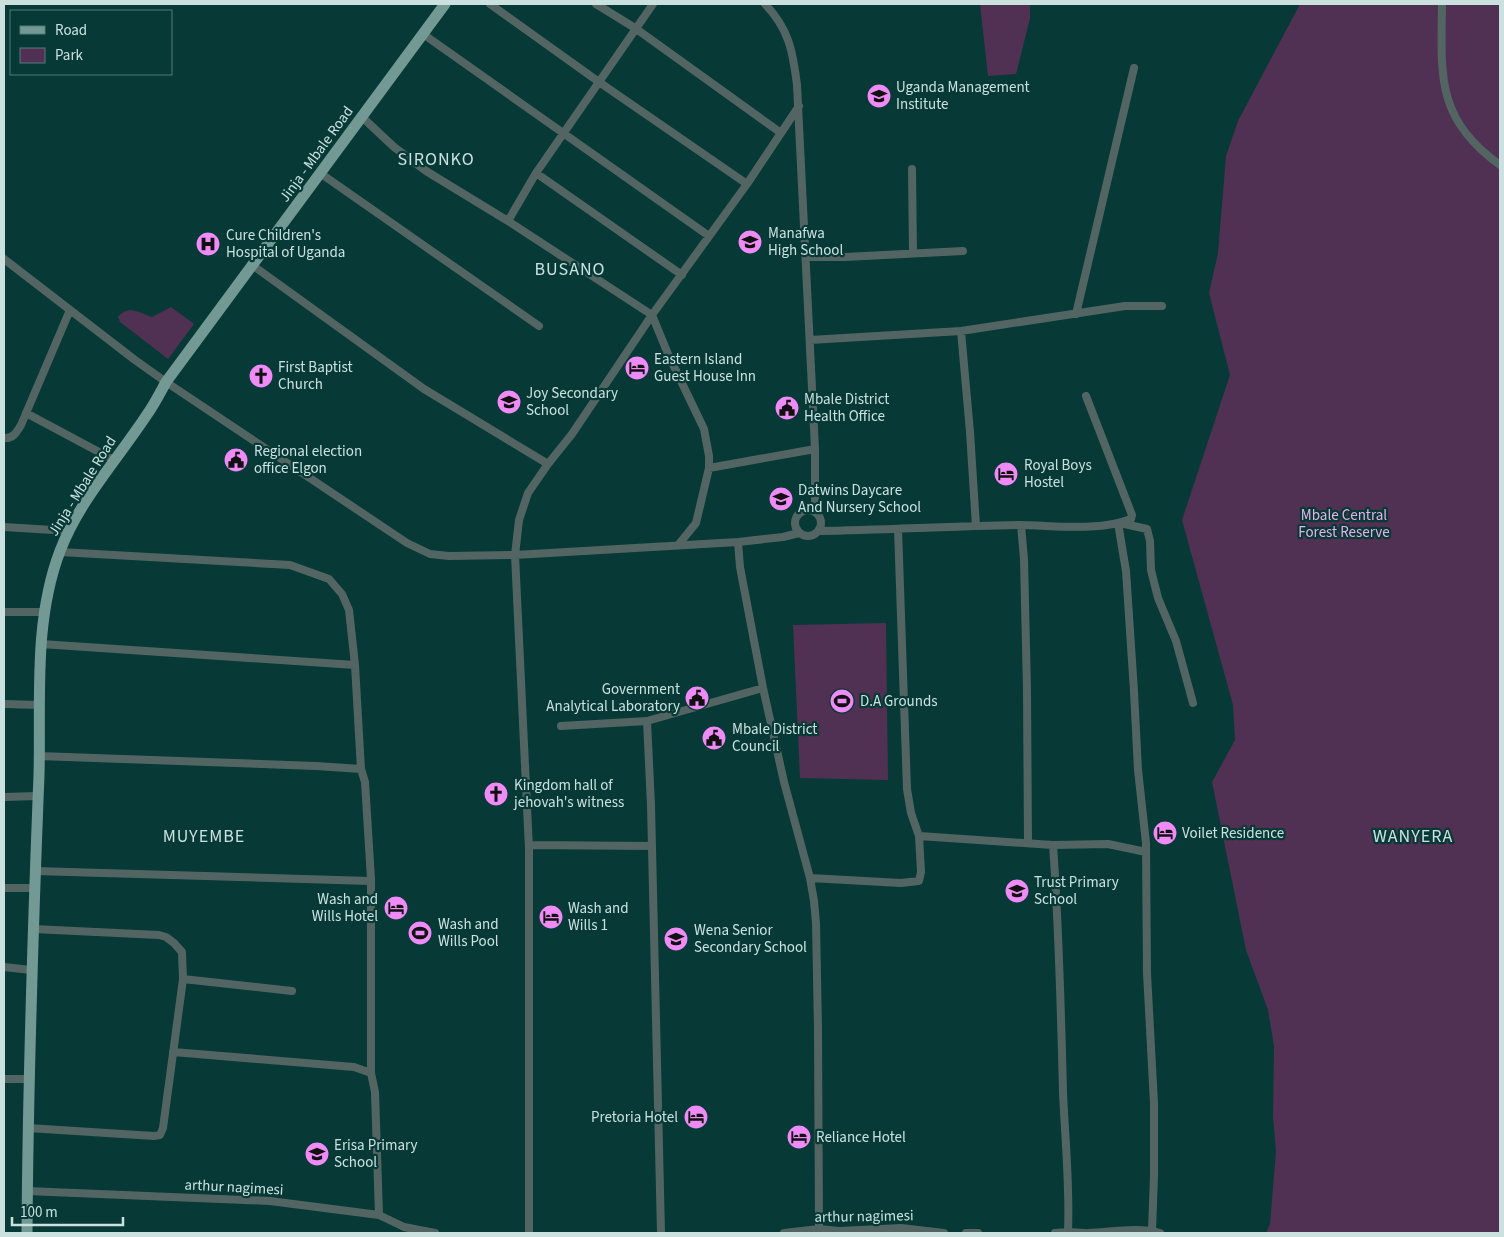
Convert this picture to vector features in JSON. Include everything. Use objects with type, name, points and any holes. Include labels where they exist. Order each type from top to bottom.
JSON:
[{"type":"main road","name":"Jinja - Mbale Road","points":[[27,1233],[31,970],[38,796],[40,644],[44,612],[60,552],[69,531],[114,460],[147,415],[166,382],[445,4]]},
{"type":"street","points":[[490,4],[747,184]]},
{"type":"street","points":[[596,4],[635,28],[781,133]]},
{"type":"street","points":[[508,221],[536,173],[653,4]]},
{"type":"street","points":[[765,4],[780,22],[790,42],[799,106],[815,450],[815,512]]},
{"type":"street","points":[[1442,4],[1442,63],[1450,106],[1456,120],[1472,143],[1500,165]]},
{"type":"street","points":[[423,34],[709,236]]},
{"type":"street","points":[[1076,314],[1134,68]]},
{"type":"street","points":[[529,1233],[529,845],[515,555],[516,533],[528,493],[572,434],[652,316],[747,184],[799,106]]},
{"type":"street","points":[[362,117],[394,147],[426,170],[508,221],[652,316],[704,428],[708,449],[709,468],[696,523],[679,544]]},
{"type":"street","points":[[912,168],[913,254]]},
{"type":"street","points":[[320,173],[539,326]]},
{"type":"street","points":[[536,173],[682,275]]},
{"type":"street","points":[[806,257],[963,251]]},
{"type":"street","points":[[4,259],[166,382],[407,543],[430,554],[449,556],[515,555],[738,542],[783,537],[799,533]]},
{"type":"street","points":[[252,265],[424,388],[548,464]]},
{"type":"street","points":[[810,340],[961,331],[1125,306],[1162,306]]},
{"type":"street","points":[[4,438],[15,435],[70,310]]},
{"type":"street","points":[[961,331],[976,526]]},
{"type":"street","points":[[819,531],[821,523],[815,512],[811,510],[802,511],[796,517],[795,526],[799,533],[807,537],[819,531],[1021,525],[1094,525],[1118,523],[1131,519],[1132,515],[1086,396]]},
{"type":"street","points":[[26,413],[114,460]]},
{"type":"street","points":[[709,468],[815,450]]},
{"type":"street","points":[[1118,523],[1147,529],[1150,541],[1152,570],[1158,598],[1176,641],[1193,704]]},
{"type":"street","points":[[1118,523],[1126,571],[1138,770],[1146,852],[1148,973],[1154,1103],[1152,1231]]},
{"type":"street","points":[[1021,525],[1024,559],[1027,690],[1028,842]]},
{"type":"street","points":[[4,527],[69,531]]},
{"type":"street","points":[[810,878],[901,883],[916,882],[920,878],[918,836],[911,813],[907,789],[898,529]]},
{"type":"street","points":[[738,542],[740,567],[763,688],[784,782],[810,878],[816,923],[820,1229]]},
{"type":"street","points":[[60,552],[290,564],[329,579],[342,594],[349,610],[355,665],[361,769],[365,782],[370,881],[371,1073],[375,1092],[379,1215]]},
{"type":"street","points":[[4,612],[44,612]]},
{"type":"street","points":[[40,644],[355,665]]},
{"type":"street","points":[[561,726],[647,721],[763,688]]},
{"type":"street","points":[[4,704],[40,705]]},
{"type":"street","points":[[647,721],[652,846],[661,1233]]},
{"type":"street","points":[[39,756],[361,769]]},
{"type":"street","points":[[4,797],[38,796]]},
{"type":"street","points":[[918,836],[1053,845],[1108,844],[1146,852]]},
{"type":"street","points":[[529,845],[652,846]]},
{"type":"street","points":[[1053,845],[1068,1174],[1068,1232]]},
{"type":"street","points":[[35,871],[370,881]]},
{"type":"street","points":[[4,888],[35,888]]},
{"type":"street","points":[[28,1128],[160,1135],[164,1128],[183,979],[182,952],[180,948],[166,937],[159,935],[33,929]]},
{"type":"street","points":[[4,967],[31,970]]},
{"type":"street","points":[[183,979],[292,992]]},
{"type":"street","points":[[173,1052],[354,1067],[371,1073]]},
{"type":"street","points":[[4,1078],[30,1079]]},
{"type":"street","name":"arthur nagimesi","points":[[27,1191],[270,1201],[379,1215],[404,1227],[435,1233]]},
{"type":"street","name":"arthur nagimesi","points":[[784,1233],[820,1229],[839,1232],[901,1228],[944,1233]]},
{"type":"street","points":[[1055,1233],[1152,1231],[1160,1233]]},
{"type":"street","points":[[966,1233],[978,1233]]},
{"type":"green space","points":[[980,4],[1030,4],[1030,18],[1016,74],[988,76]]},
{"type":"green space","name":"Mbale Central Forest Reserve","points":[[1300,4],[1500,4],[1500,1233],[1266,1233],[1270,1224],[1276,1151],[1273,1116],[1274,1046],[1268,1010],[1246,950],[1212,782],[1235,740],[1233,705],[1182,520],[1230,375],[1209,293],[1218,253],[1226,156],[1238,121]]},
{"type":"green space","points":[[171,307],[194,324],[168,359],[120,322],[118,317],[130,310],[152,317]]},
{"type":"green space","name":"D.A Grounds","points":[[886,623],[888,780],[800,778],[793,625]]},
{"type":"shaded area","name":"Wash and Wills Pool","points":[[418,922],[429,922],[430,929],[425,930],[425,944],[417,943],[413,938],[415,933],[414,927]]},
{"type":"place","name":"Uganda Management Institute","points":[[879,96]]},
{"type":"place","name":"Manafwa High School","points":[[750,242]]},
{"type":"place","name":"Cure Children's Hospital of Uganda","points":[[208,244]]},
{"type":"place","name":"Eastern Island Guest House Inn","points":[[637,368]]},
{"type":"place","name":"First Baptist Church","points":[[261,376]]},
{"type":"place","name":"Joy Secondary School","points":[[509,402]]},
{"type":"place","name":"Mbale District Health Office","points":[[787,408]]},
{"type":"place","name":"Regional election office Elgon","points":[[236,460]]},
{"type":"place","name":"Royal Boys Hostel","points":[[1006,474]]},
{"type":"place","name":"Datwins Daycare And Nursery School","points":[[781,499]]},
{"type":"place","name":"Government Analytical Laboratory","points":[[697,698]]},
{"type":"place","name":"D.A Grounds","points":[[842,701]]},
{"type":"place","name":"Mbale District Council","points":[[714,738]]},
{"type":"place","name":"Kingdom hall of jehovah's witness","points":[[496,794]]},
{"type":"place","name":"Voilet Residence","points":[[1165,833]]},
{"type":"place","name":"Trust Primary School","points":[[1017,891]]},
{"type":"place","name":"Wash and Wills Hotel","points":[[396,908]]},
{"type":"place","name":"Wash and Wills 1","points":[[551,917]]},
{"type":"place","name":"Wash and Wills Pool","points":[[420,933]]},
{"type":"place","name":"Wena Senior Secondary School","points":[[676,939]]},
{"type":"place","name":"Pretoria Hotel","points":[[696,1117]]},
{"type":"place","name":"Reliance Hotel","points":[[799,1137]]},
{"type":"place","name":"Erisa Primary School","points":[[317,1154]]},
{"type":"district","name":"SIRONKO","points":[[436,159]]},
{"type":"district","name":"BUSANO","points":[[570,269]]},
{"type":"district","name":"MUYEMBE","points":[[204,836]]},
{"type":"district","name":"WANYERA","points":[[1413,836]]}]
